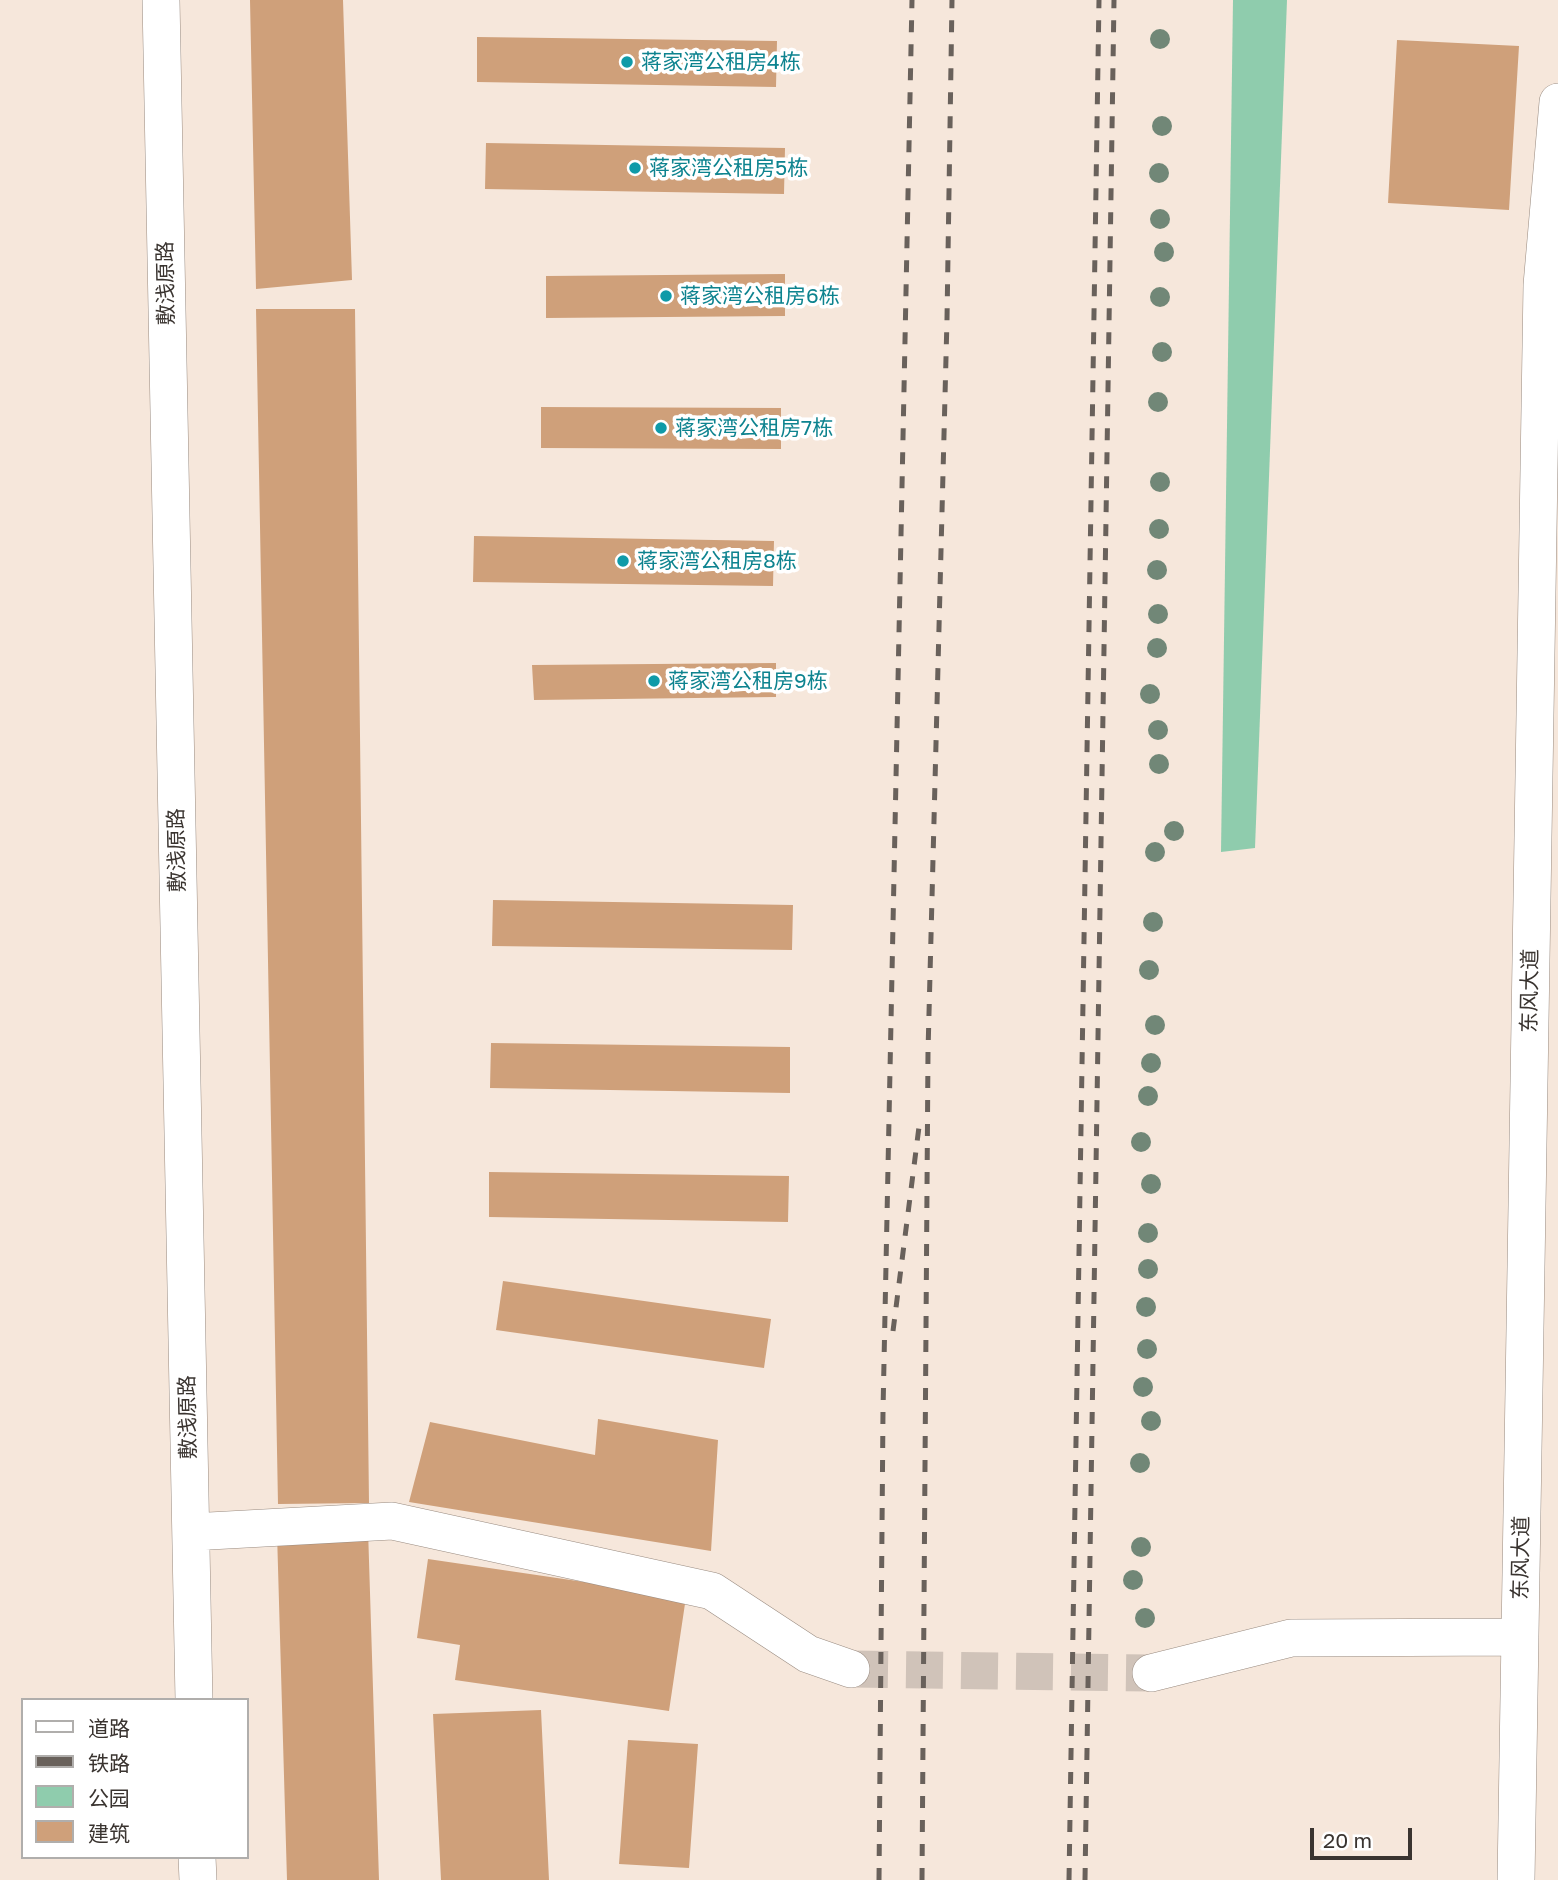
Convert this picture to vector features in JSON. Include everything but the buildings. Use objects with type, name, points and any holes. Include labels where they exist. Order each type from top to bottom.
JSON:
[{"type":"street","name":"敷浅原路","points":[[161,0],[194,1698]]},
{"type":"street","name":"东风大道","points":[[1516,1880],[1542,285],[1557,140],[1558,103]]},
{"type":"street","points":[[191,1532],[392,1521],[712,1591],[808,1654],[851,1669]]},
{"type":"street","points":[[1151,1673],[1291,1638],[1520,1637]]},
{"type":"street","points":[[197,1859],[198,1880]]},
{"type":"green space","points":[[1233,0],[1287,0],[1255,848],[1221,852]]},
{"type":"tunnel","points":[[851,1669],[1151,1673]]},
{"type":"railway","points":[[879,1880],[883,1411],[912,0]]},
{"type":"railway","points":[[922,1880],[928,1052],[947,319],[952,0]]},
{"type":"railway","points":[[1069,1880],[1099,0]]},
{"type":"railway","points":[[1085,1880],[1114,0]]},
{"type":"railway","points":[[893,1331],[920,1119]]},
{"type":"place","name":"蒋家湾公租房4栋","points":[[627,62]]},
{"type":"place","name":"蒋家湾公租房5栋","points":[[635,168]]},
{"type":"place","name":"蒋家湾公租房6栋","points":[[666,296]]},
{"type":"place","name":"蒋家湾公租房7栋","points":[[661,428]]},
{"type":"place","name":"蒋家湾公租房8栋","points":[[623,561]]},
{"type":"place","name":"蒋家湾公租房9栋","points":[[654,681]]}]
